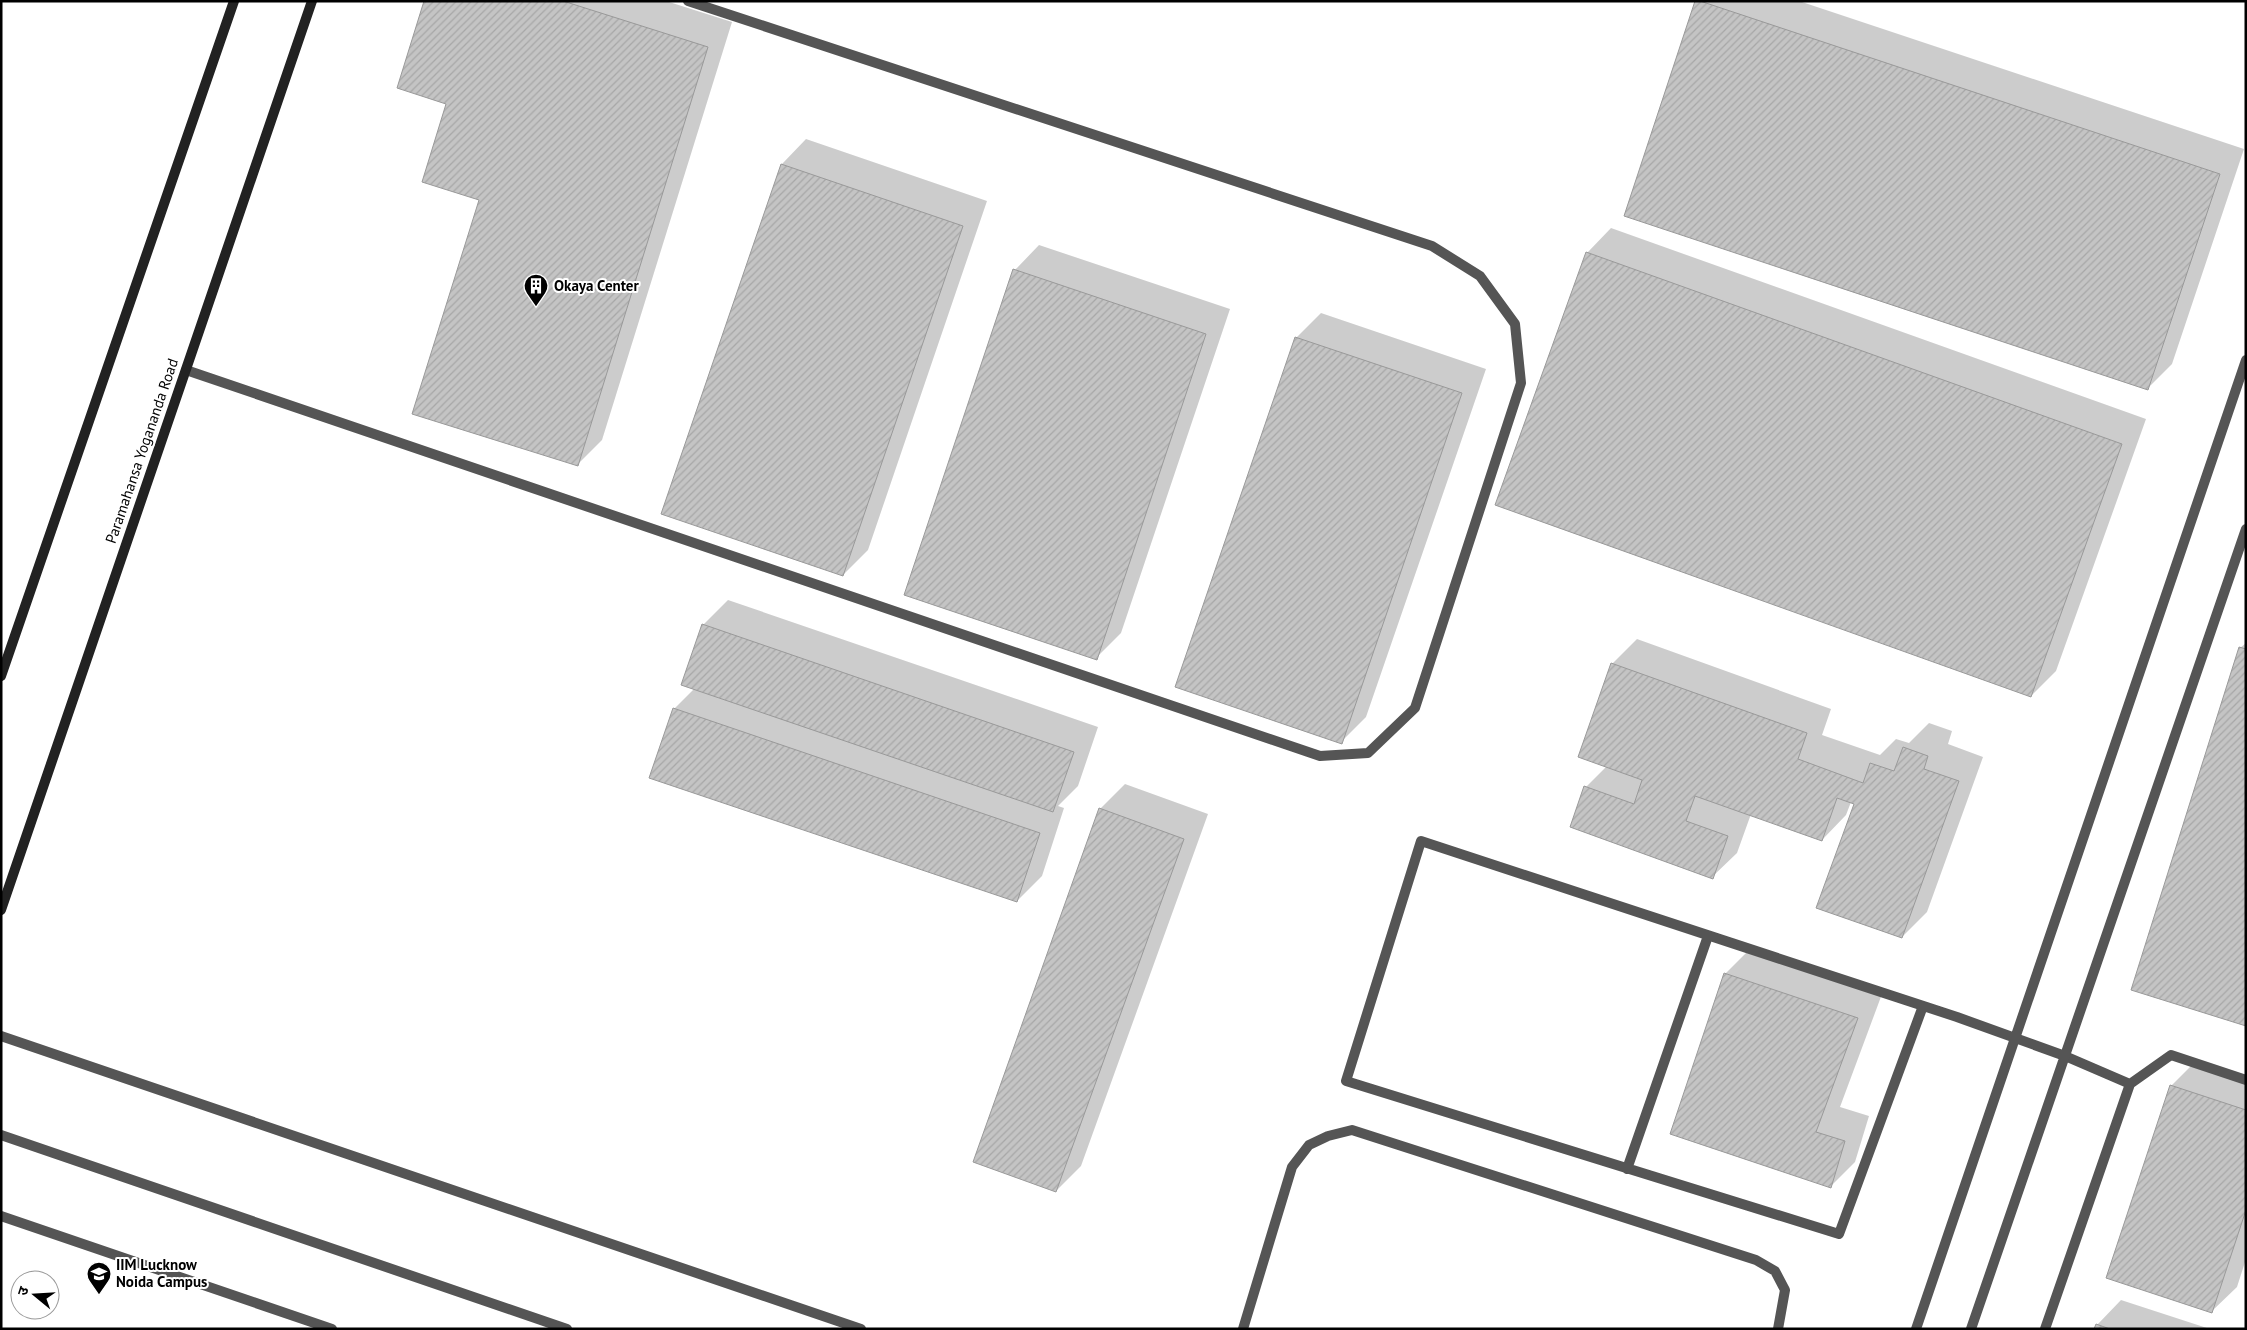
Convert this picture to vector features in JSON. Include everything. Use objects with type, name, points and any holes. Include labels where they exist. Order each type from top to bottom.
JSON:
[{"type":"street","points":[[1,676],[234,1]]},
{"type":"street","name":"Paramahansa Yogananda Road","points":[[1,910],[312,1]]},
{"type":"street","points":[[186,370],[1320,756],[1368,754],[1415,708],[1521,383],[1515,324],[1480,276],[1432,246],[688,1]]},
{"type":"street","points":[[1916,1329],[2246,360]]},
{"type":"street","points":[[1971,1329],[2246,529]]},
{"type":"street","points":[[1923,1006],[1839,1234],[1346,1081],[1421,841],[2016,1036],[2130,1084]]},
{"type":"street","points":[[1627,1169],[1708,936]]},
{"type":"street","points":[[1,1036],[860,1329]]},
{"type":"street","points":[[2045,1329],[2130,1084],[2171,1055],[2246,1080]]},
{"type":"street","points":[[1244,1329],[1292,1167],[1309,1145],[1328,1136],[1352,1130],[1756,1260],[1775,1271],[1785,1290],[1778,1329]]},
{"type":"street","points":[[1,1135],[567,1329]]},
{"type":"street","points":[[1,1216],[332,1329]]},
{"type":"building","name":"Okaya Center","points":[[424,1],[563,1],[708,47],[578,466],[412,414],[479,200],[422,182],[446,104],[397,88]]},
{"type":"building","points":[[1695,1],[1700,1],[2220,174],[2148,390],[1624,216]]},
{"type":"building","points":[[781,164],[963,226],[843,576],[661,514]]},
{"type":"building","points":[[1586,252],[2122,444],[2031,697],[1495,505]]},
{"type":"building","points":[[1013,269],[1206,334],[1097,660],[904,595]]},
{"type":"building","points":[[1295,337],[1462,393],[1342,744],[1175,687]]},
{"type":"building","points":[[702,624],[1074,752],[1053,812],[681,685]]},
{"type":"building","points":[[2239,647],[2246,649],[2246,1026],[2131,990]]},
{"type":"building","points":[[1611,663],[1807,733],[1798,759],[1863,783],[1870,763],[1894,771],[1903,747],[1928,756],[1924,769],[1959,781],[1902,938],[1816,908],[1854,804],[1837,798],[1822,841],[1695,796],[1686,821],[1728,836],[1713,879],[1570,827],[1584,786],[1634,804],[1642,780],[1578,757]]},
{"type":"building","points":[[673,708],[1040,833],[1017,902],[649,778]]},
{"type":"building","points":[[1099,808],[1184,839],[1056,1192],[973,1162]]},
{"type":"building","points":[[1724,973],[1858,1018],[1816,1132],[1845,1141],[1831,1188],[1670,1134]]},
{"type":"building","points":[[2170,1085],[2246,1110],[2246,1210],[2212,1313],[2106,1278]]},
{"type":"building","points":[[2096,1324],[2110,1329],[2094,1329]]},
{"type":"place","name":"Okaya Center","points":[[536,307]]},
{"type":"place","name":"IIM Lucknow Noida Campus","points":[[99,1295]]}]
